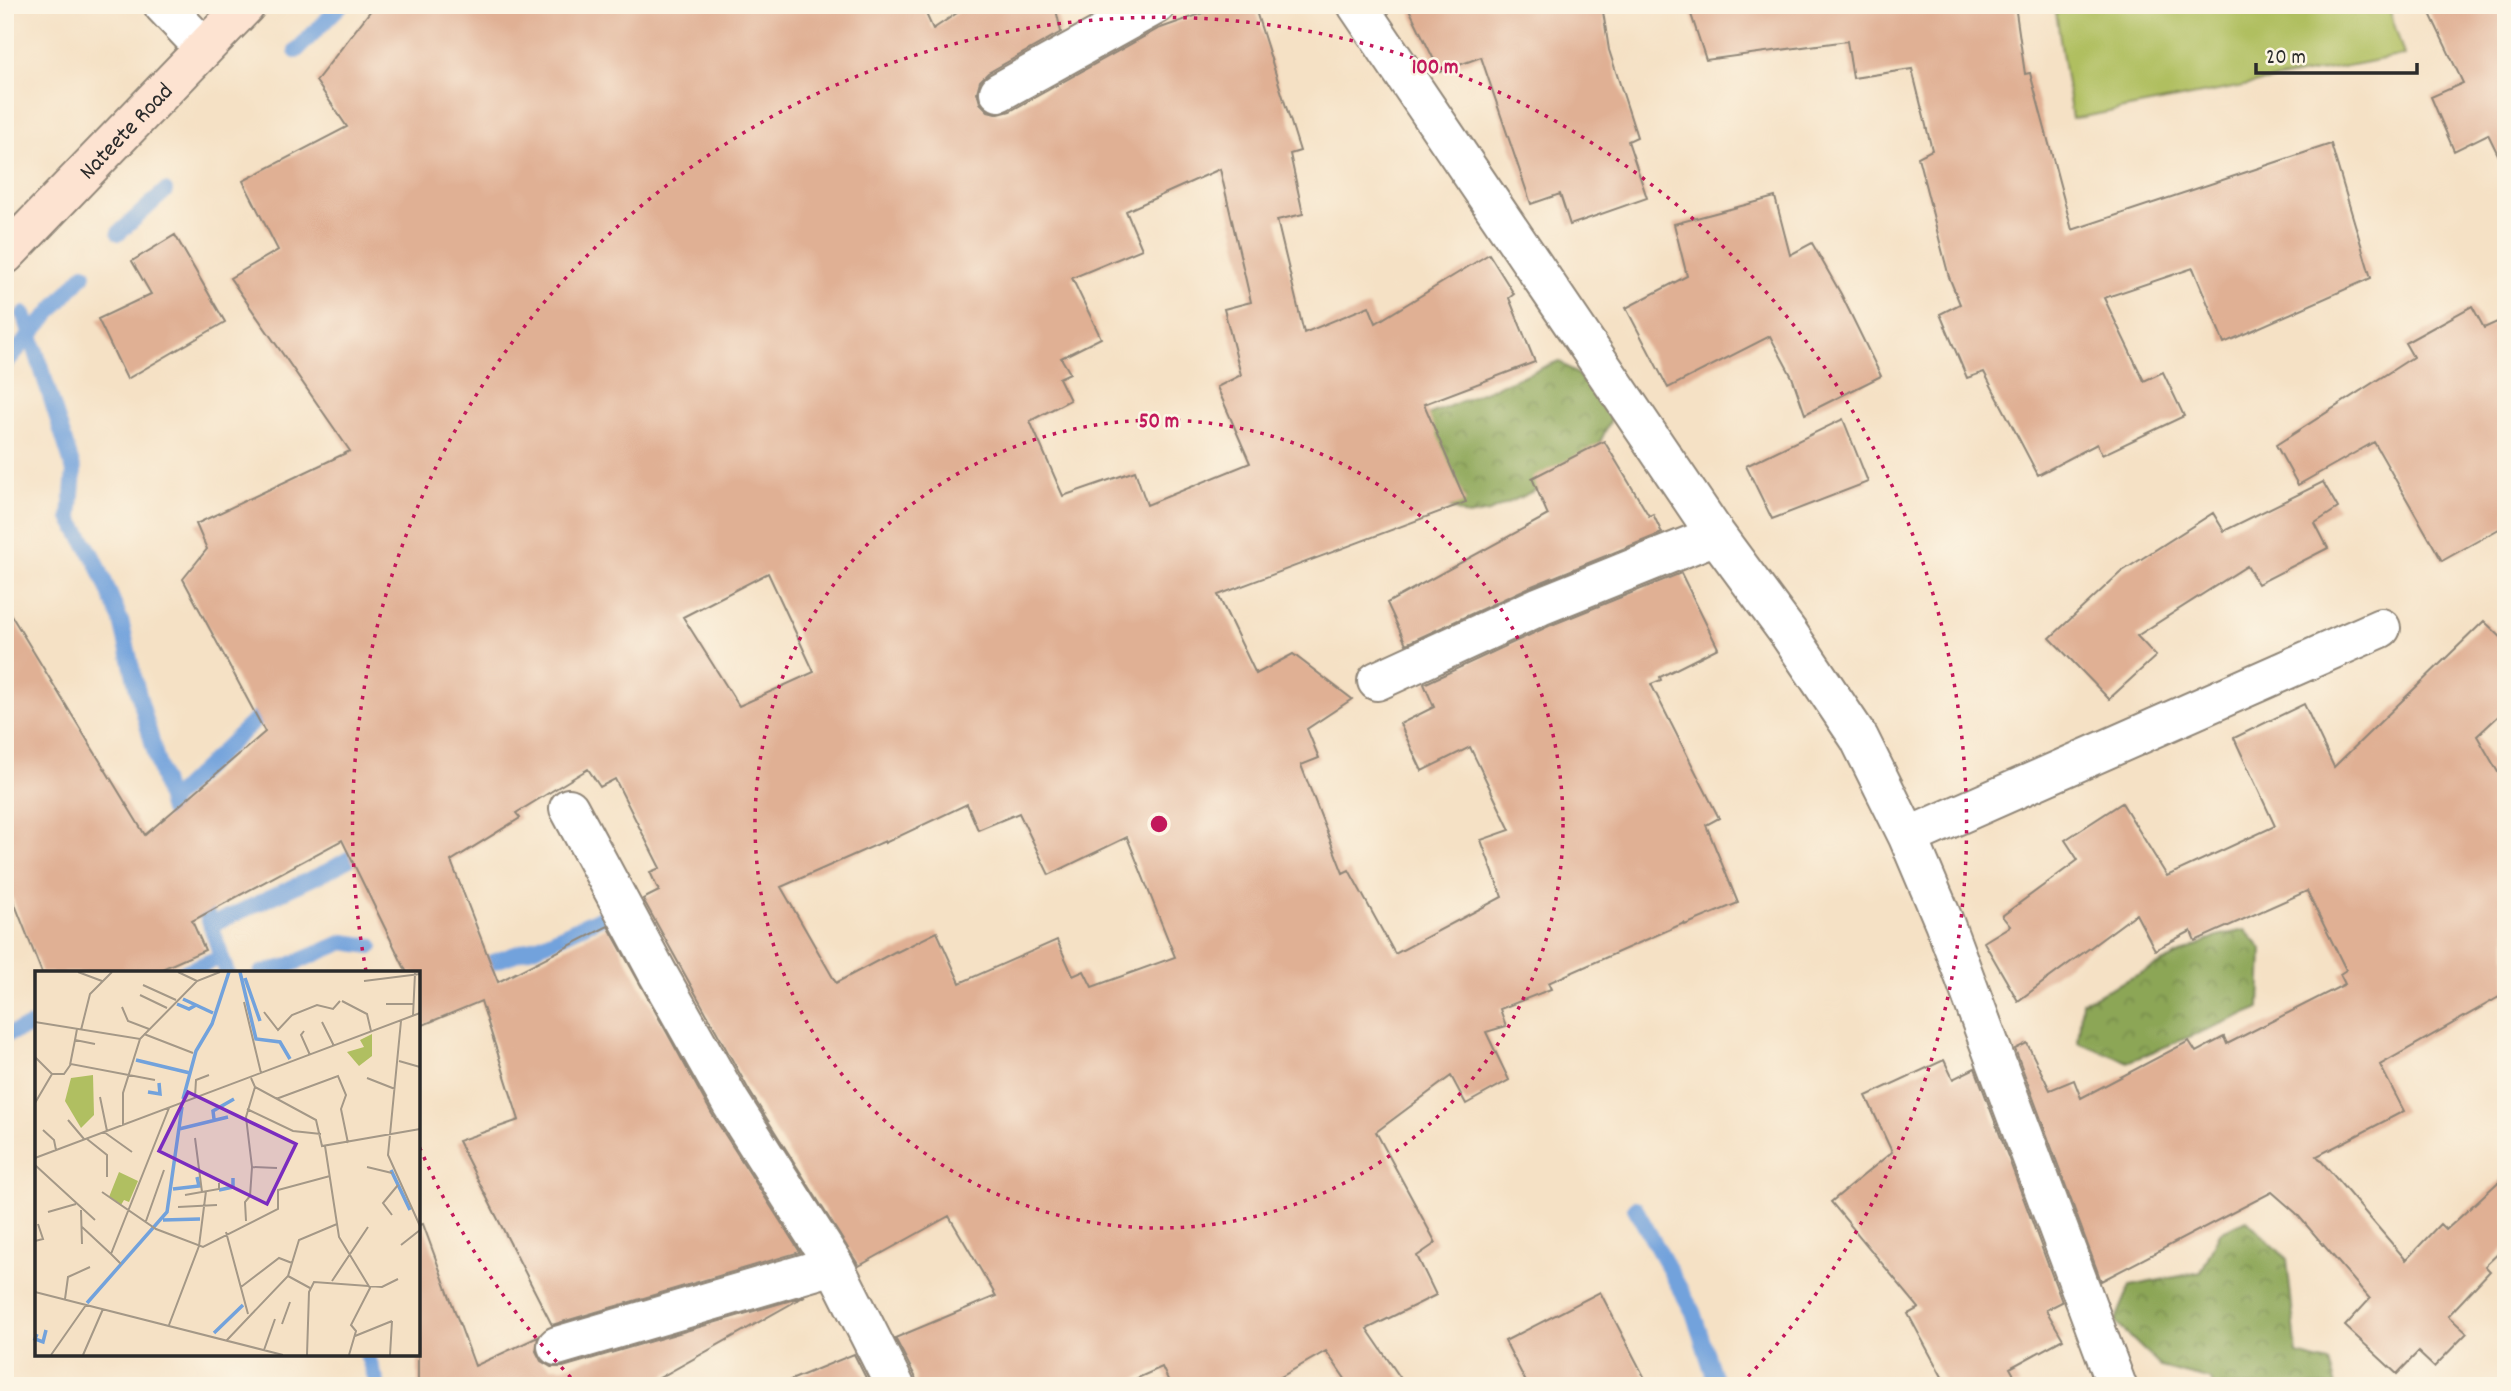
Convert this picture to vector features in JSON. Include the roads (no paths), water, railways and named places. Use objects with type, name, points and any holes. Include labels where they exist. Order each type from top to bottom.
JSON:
[{"type":"main road","name":"Nateete Road","points":[[5,255],[246,5]]},
{"type":"street","points":[[163,5],[204,48]]},
{"type":"street","points":[[999,92],[1156,5]]},
{"type":"street","points":[[1357,5],[1716,535],[1789,634],[1859,738],[1908,837],[1954,946],[2117,1386]]},
{"type":"street","points":[[1377,681],[1540,606],[1716,535]]},
{"type":"street","points":[[1908,837],[2381,628]]},
{"type":"street","points":[[569,808],[657,972],[760,1180],[834,1265],[895,1386]]},
{"type":"street","points":[[557,1346],[834,1265]]},
{"type":"waterway","points":[[296,51],[341,5]]},
{"type":"waterway","points":[[119,233],[165,191]]},
{"type":"waterway","points":[[5,364],[84,274]]},
{"type":"waterway","points":[[24,314],[74,471],[70,518],[96,561],[121,621],[171,810]]},
{"type":"waterway","points":[[169,802],[271,705]]},
{"type":"waterway","points":[[211,925],[328,871],[368,848]]},
{"type":"waterway","points":[[200,894],[226,971]]},
{"type":"waterway","points":[[473,969],[541,945],[624,907]]},
{"type":"waterway","points":[[269,971],[344,942],[371,946]]},
{"type":"waterway","points":[[187,971],[221,957]]},
{"type":"waterway","points":[[5,1035],[35,1025]]},
{"type":"waterway","points":[[1635,1208],[1693,1312],[1717,1386]]},
{"type":"waterway","points":[[368,1356],[378,1386]]}]
